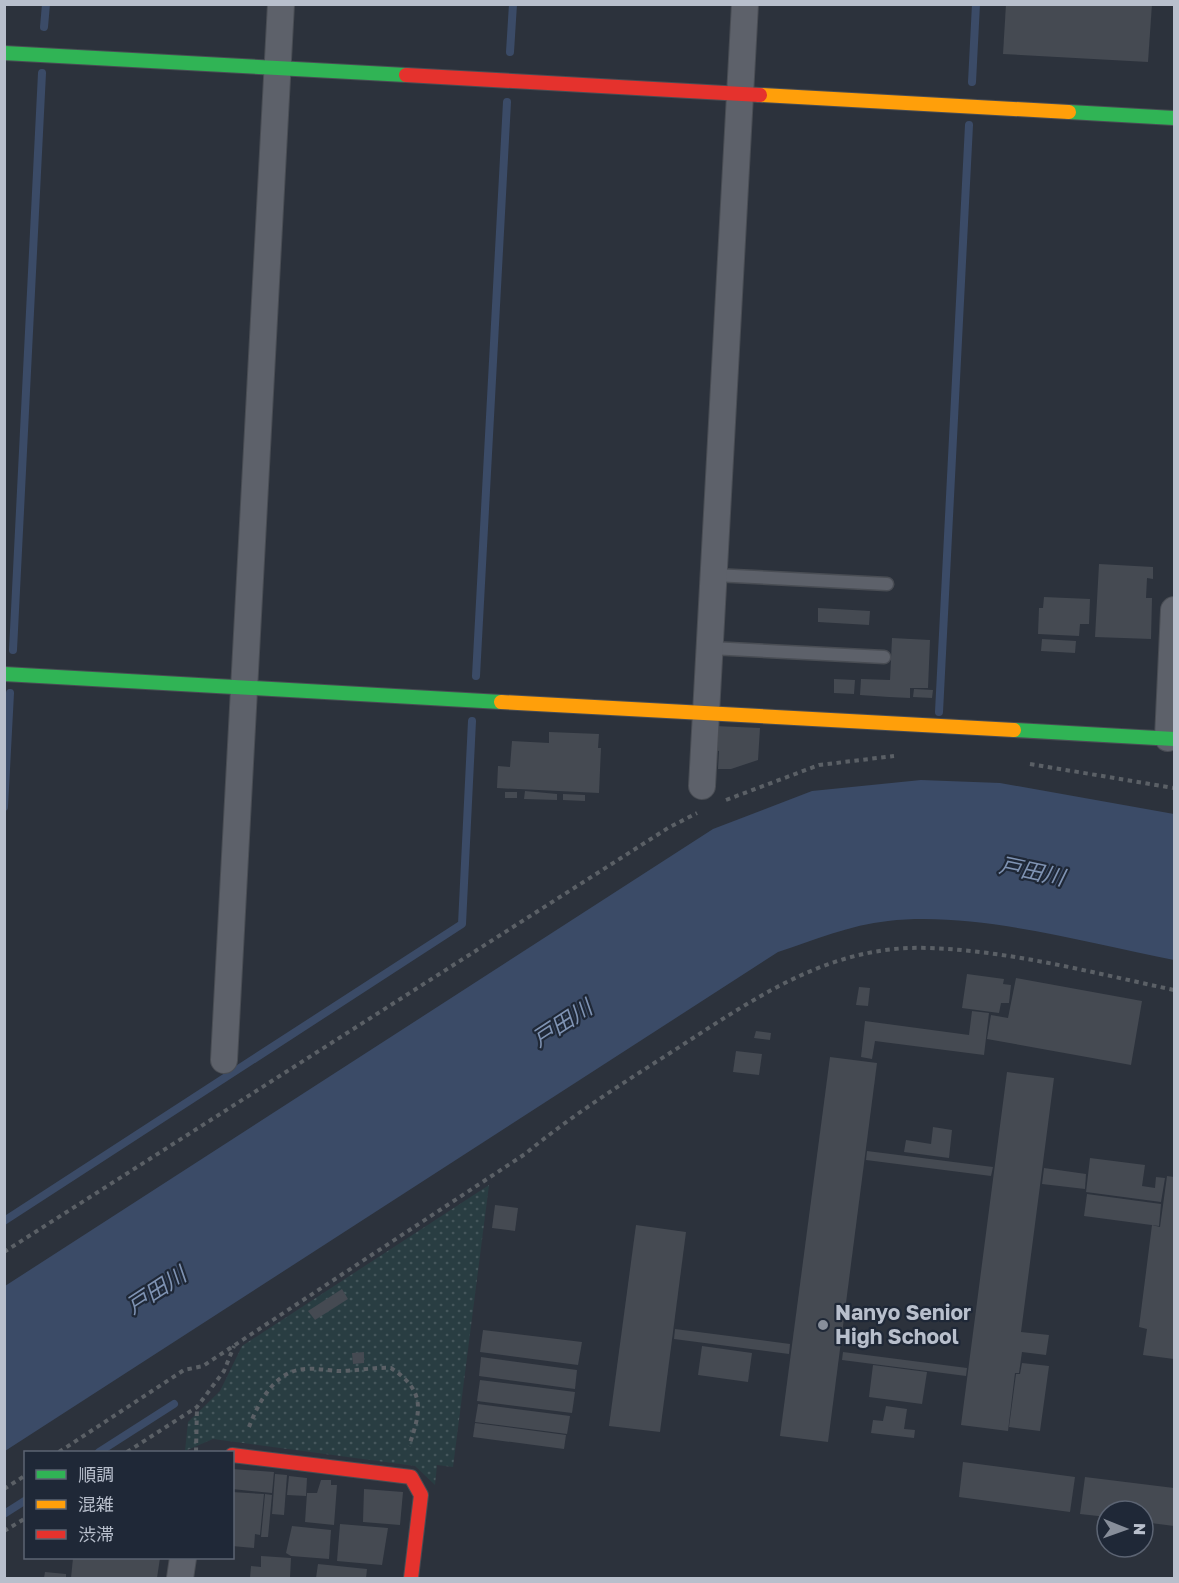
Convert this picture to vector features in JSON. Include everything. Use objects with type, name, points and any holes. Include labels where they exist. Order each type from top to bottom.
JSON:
[{"type":"street","points":[[224,1060],[281,4]]},
{"type":"street","points":[[709,799],[706,713],[745,4]]},
{"type":"street","points":[[4,53],[1174,118]]},
{"type":"street","points":[[4,674],[1171,739],[1174,610]]},
{"type":"street","points":[[236,1456],[411,1477],[421,1495],[411,1578]]},
{"type":"street","points":[[180,1578],[183,1559]]},
{"type":"lane","points":[[714,576],[887,584]]},
{"type":"lane","points":[[710,648],[884,657]]},
{"type":"path","points":[[4,1252],[668,828],[709,799],[819,765],[901,756]]},
{"type":"path","points":[[1027,763],[1174,788]]},
{"type":"path","points":[[61,1451],[184,1370],[203,1366],[234,1346],[525,1154],[576,1113],[771,988],[822,966],[863,952],[928,948],[1004,955],[1174,990]]},
{"type":"path","points":[[129,1451],[197,1407],[224,1371],[234,1346]]},
{"type":"path","points":[[236,1456],[255,1412],[273,1384],[289,1372],[306,1368],[338,1371],[390,1368],[409,1383],[419,1405],[419,1418],[399,1476]]},
{"type":"path","points":[[196,1451],[197,1407]]},
{"type":"path","points":[[4,1489],[24,1476]]},
{"type":"path","points":[[4,1531],[24,1519]]},
{"type":"green space","points":[[489,1185],[453,1467],[437,1465],[435,1485],[415,1466],[213,1439],[185,1451],[188,1422],[220,1391],[242,1346]]},
{"type":"water","name":"戸田川","points":[[921,780],[1000,783],[1174,814],[1174,960],[1032,930],[958,920],[922,919],[888,921],[860,926],[778,952],[5,1451],[5,1286],[713,829],[812,791]]},
{"type":"building","points":[[1006,4],[1152,4],[1148,62],[1003,54]]},
{"type":"building","points":[[1099,564],[1153,567],[1153,579],[1147,578],[1146,598],[1152,598],[1151,639],[1095,637]]},
{"type":"building","points":[[1044,597],[1090,599],[1089,624],[1080,624],[1079,636],[1038,634],[1039,608],[1043,608]]},
{"type":"building","points":[[818,608],[870,611],[869,625],[818,622]]},
{"type":"building","points":[[892,638],[930,640],[928,688],[910,688],[910,698],[860,695],[861,679],[890,680]]},
{"type":"building","points":[[1042,639],[1076,641],[1075,653],[1041,651]]},
{"type":"building","points":[[834,679],[855,680],[854,694],[834,693]]},
{"type":"building","points":[[914,689],[933,690],[932,698],[913,697]]},
{"type":"building","points":[[715,726],[760,728],[758,760],[731,769],[718,769],[719,751],[714,750]]},
{"type":"building","points":[[549,732],[599,734],[598,748],[601,748],[599,793],[497,788],[498,766],[510,767],[512,741],[549,743]]},
{"type":"building","points":[[525,791],[557,794],[557,800],[524,799]]},
{"type":"building","points":[[505,792],[517,792],[517,798],[505,798]]},
{"type":"building","points":[[563,794],[585,795],[585,801],[563,800]]},
{"type":"building","points":[[967,974],[1004,979],[1003,984],[1011,985],[1009,1003],[1001,1003],[999,1013],[962,1008]]},
{"type":"building","points":[[1016,978],[1142,1001],[1131,1065],[987,1039],[991,1015],[1008,1018]]},
{"type":"building","points":[[859,987],[870,988],[868,1006],[856,1005]]},
{"type":"building","points":[[972,1011],[989,1013],[984,1055],[875,1041],[872,1059],[861,1057],[865,1021],[969,1035]]},
{"type":"building","points":[[756,1031],[771,1033],[770,1040],[754,1038]]},
{"type":"building","points":[[736,1051],[762,1054],[759,1075],[733,1072]]},
{"type":"building","points":[[830,1057],[877,1063],[828,1442],[780,1436]]},
{"type":"building","points":[[1007,1072],[1054,1078],[1021,1332],[1049,1335],[1046,1355],[1022,1352],[1019,1373],[1015,1373],[1008,1431],[961,1425]]},
{"type":"building","points":[[933,1127],[952,1130],[949,1158],[904,1152],[906,1140],[931,1144]]},
{"type":"building","points":[[867,1151],[993,1167],[991,1176],[866,1160]]},
{"type":"building","points":[[1090,1158],[1145,1165],[1142,1186],[1155,1188],[1156,1177],[1165,1178],[1161,1202],[1086,1192]]},
{"type":"building","points":[[1044,1168],[1086,1174],[1085,1189],[1042,1184]]},
{"type":"building","points":[[1167,1176],[1174,1177],[1174,1359],[1143,1355],[1147,1329],[1139,1327],[1152,1225],[1160,1227]]},
{"type":"building","points":[[1087,1194],[1161,1204],[1159,1226],[1084,1216]]},
{"type":"building","points":[[495,1205],[518,1208],[515,1231],[492,1228]]},
{"type":"building","points":[[636,1225],[686,1232],[660,1432],[609,1426]]},
{"type":"building","points":[[342,1289],[348,1299],[315,1320],[308,1311]]},
{"type":"building","points":[[675,1329],[790,1344],[789,1354],[674,1339]]},
{"type":"building","points":[[483,1330],[582,1342],[578,1365],[480,1352]]},
{"type":"building","points":[[702,1346],[752,1353],[748,1382],[698,1375]]},
{"type":"building","points":[[364,1352],[364,1363],[353,1364],[352,1353]]},
{"type":"building","points":[[843,1352],[967,1368],[966,1376],[842,1360]]},
{"type":"building","points":[[481,1357],[577,1370],[575,1389],[479,1376]]},
{"type":"building","points":[[1022,1363],[1049,1366],[1040,1431],[1009,1427],[1016,1374],[1020,1374]]},
{"type":"building","points":[[873,1365],[927,1372],[922,1404],[869,1397]]},
{"type":"building","points":[[480,1380],[575,1392],[572,1413],[477,1401]]},
{"type":"building","points":[[478,1404],[570,1416],[567,1434],[475,1422]]},
{"type":"building","points":[[886,1406],[907,1409],[904,1429],[915,1430],[914,1438],[871,1433],[873,1420],[883,1421]]},
{"type":"building","points":[[475,1423],[566,1435],[564,1449],[473,1437]]},
{"type":"building","points":[[963,1462],[1075,1477],[1070,1512],[959,1497]]},
{"type":"building","points":[[234,1469],[274,1472],[272,1493],[234,1489]]},
{"type":"building","points":[[275,1474],[287,1475],[284,1515],[272,1514]]},
{"type":"building","points":[[289,1476],[307,1478],[306,1496],[287,1495]]},
{"type":"building","points":[[1085,1477],[1174,1488],[1174,1526],[1155,1524],[1155,1499],[1095,1499],[1095,1516],[1080,1514]]},
{"type":"building","points":[[321,1480],[331,1480],[331,1485],[337,1485],[334,1525],[305,1522],[307,1493],[317,1493]]},
{"type":"building","points":[[364,1489],[403,1492],[400,1525],[363,1522]]},
{"type":"building","points":[[234,1492],[264,1494],[260,1535],[255,1534],[254,1548],[234,1546]]},
{"type":"building","points":[[265,1494],[272,1495],[268,1537],[261,1537]]},
{"type":"building","points":[[340,1524],[388,1528],[382,1565],[337,1561]]},
{"type":"building","points":[[292,1526],[331,1530],[329,1559],[291,1556],[286,1553]]},
{"type":"building","points":[[261,1556],[291,1558],[290,1578],[250,1578],[251,1566],[261,1567]]},
{"type":"building","points":[[73,1559],[160,1559],[157,1578],[71,1578]]},
{"type":"building","points":[[318,1564],[367,1569],[366,1578],[316,1578]]},
{"type":"building","points":[[45,1572],[66,1574],[66,1578],[44,1578]]},
{"type":"waterway","points":[[44,27],[46,4]]},
{"type":"waterway","points":[[510,52],[513,4]]},
{"type":"waterway","points":[[972,82],[976,4]]},
{"type":"waterway","points":[[13,650],[42,73]]},
{"type":"waterway","points":[[476,676],[507,102]]},
{"type":"waterway","points":[[939,712],[969,125]]},
{"type":"waterway","points":[[4,807],[10,693]]},
{"type":"waterway","points":[[4,1221],[462,924],[472,721]]},
{"type":"waterway","points":[[101,1451],[174,1404]]},
{"type":"waterway","points":[[4,1514],[24,1501]]},
{"type":"traffic: fast","points":[[4,53],[406,75]]},
{"type":"traffic: fast","points":[[1069,112],[1174,118]]},
{"type":"traffic: fast","points":[[4,674],[501,702]]},
{"type":"traffic: fast","points":[[1014,730],[1174,739]]},
{"type":"traffic: slow","points":[[760,95],[1069,112]]},
{"type":"traffic: slow","points":[[501,702],[1014,730]]},
{"type":"traffic: jam","points":[[406,75],[760,95]]},
{"type":"traffic: jam","points":[[234,1455],[411,1477],[421,1495],[411,1578]]},
{"type":"place","name":"Nanyo Senior High School","points":[[823,1325]]}]
